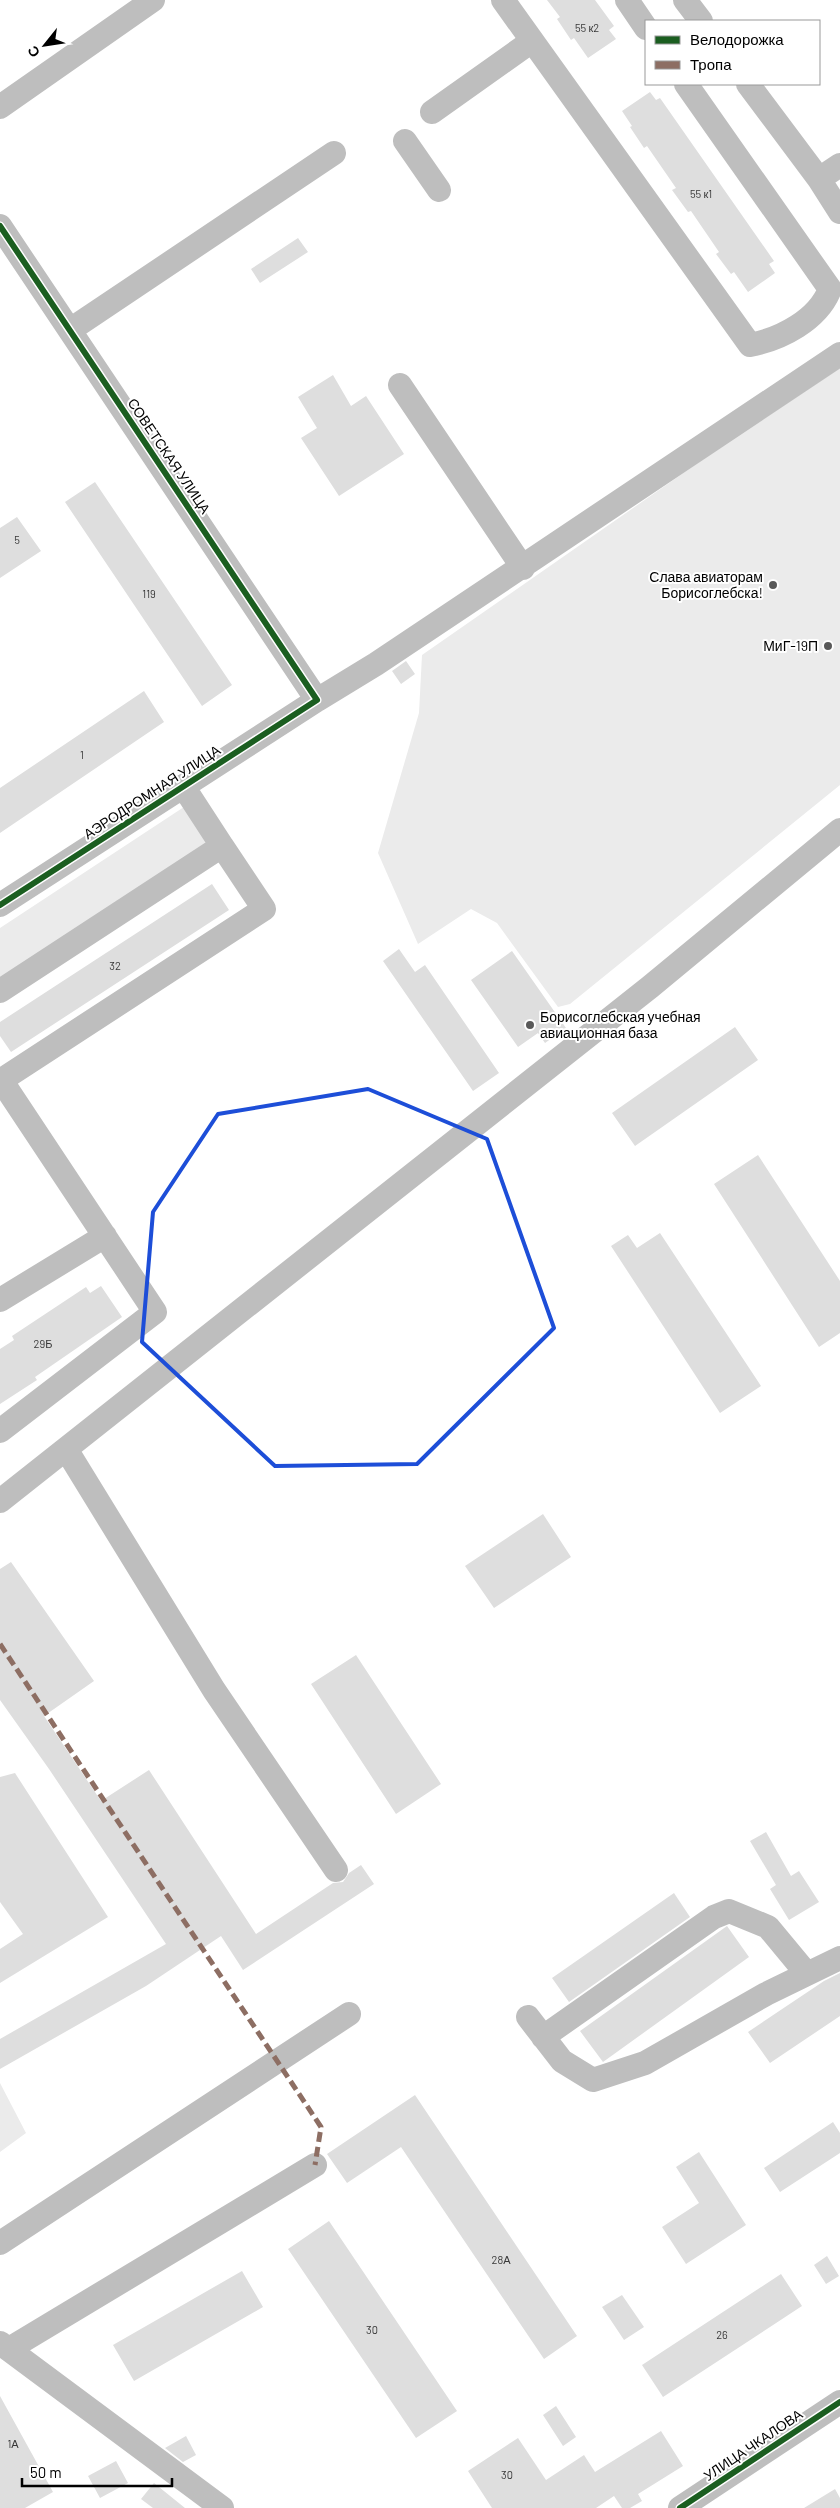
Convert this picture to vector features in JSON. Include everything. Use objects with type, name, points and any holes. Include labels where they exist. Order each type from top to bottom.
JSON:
[{"type":"street","points":[[0,107],[153,0]]},
{"type":"street","points":[[503,0],[750,345],[772,341],[803,322],[826,301],[830,289],[687,85]]},
{"type":"street","points":[[627,0],[645,27]]},
{"type":"street","points":[[685,0],[700,20]]},
{"type":"street","points":[[432,112],[532,41]]},
{"type":"street","points":[[749,85],[819,179],[840,212]]},
{"type":"street","points":[[405,141],[439,190]]},
{"type":"street","points":[[70,330],[334,153]]},
{"type":"street","points":[[819,179],[840,165]]},
{"type":"street","name":"СОВЕТСКАЯ УЛИЦА","points":[[0,226],[317,700]]},
{"type":"street","name":"АЭРОДРОМНАЯ УЛИЦА","points":[[0,905],[523,568],[840,354]]},
{"type":"street","points":[[400,385],[523,568]]},
{"type":"street","points":[[0,1432],[156,1312],[1,1081],[264,909],[183,786]]},
{"type":"street","points":[[0,1501],[650,987],[840,830]]},
{"type":"street","points":[[0,991],[222,846]]},
{"type":"street","points":[[0,1300],[105,1236]]},
{"type":"street","points":[[66,1449],[214,1690],[336,1870]]},
{"type":"street","points":[[543,2037],[714,1917],[729,1911],[768,1927],[807,1974]]},
{"type":"street","points":[[528,2017],[562,2061],[593,2080],[645,2063],[766,1994],[840,1958]]},
{"type":"street","points":[[0,2243],[349,2014]]},
{"type":"street","points":[[222,2508],[5,2346],[315,2165]]},
{"type":"street","name":"УЛИЦА ЧКАЛОВА","points":[[680,2508],[840,2402]]},
{"type":"highlighted area","points":[[368,1089],[487,1139],[554,1328],[417,1464],[275,1466],[142,1342],[153,1212],[218,1114]]},
{"type":"shaded area","points":[[840,364],[840,785],[570,1004],[558,1007],[497,923],[471,909],[418,944],[378,853],[419,713],[422,655]]},
{"type":"shaded area","points":[[187,805],[211,842],[0,980],[0,928]]},
{"type":"shaded area","points":[[0,2083],[26,2133],[0,2152]]},
{"type":"building","points":[[547,0],[595,0],[614,26],[609,30],[616,39],[588,58],[574,38],[571,40],[557,19],[560,17]]},
{"type":"building","points":[[650,92],[656,100],[660,98],[774,261],[769,264],[775,273],[748,292],[734,272],[731,274],[716,254],[719,252],[691,211],[688,212],[672,190],[676,188],[647,146],[644,148],[622,111]]},
{"type":"building","points":[[298,238],[308,252],[260,283],[251,269]]},
{"type":"building","points":[[333,375],[351,406],[366,396],[404,454],[339,496],[301,438],[317,428],[298,397]]},
{"type":"building","points":[[95,482],[232,685],[202,706],[65,502]]},
{"type":"building","points":[[17,517],[41,551],[0,578],[0,528]]},
{"type":"building","points":[[406,661],[415,674],[401,684],[392,671]]},
{"type":"building","points":[[144,691],[164,722],[0,833],[0,788]]},
{"type":"building","points":[[212,884],[229,910],[11,1052],[0,1036],[0,1022]]},
{"type":"building","points":[[399,949],[415,972],[425,965],[499,1073],[473,1091],[383,961]]},
{"type":"building","points":[[512,951],[566,1028],[545,1043],[538,1033],[518,1047],[471,980]]},
{"type":"building","points":[[735,1027],[758,1060],[635,1146],[612,1113]]},
{"type":"building","points":[[758,1155],[840,1281],[840,1333],[819,1347],[714,1184]]},
{"type":"building","points":[[660,1233],[761,1386],[720,1413],[611,1246],[628,1235],[637,1248]]},
{"type":"building","points":[[101,1286],[122,1317],[35,1377],[37,1380],[0,1404],[0,1349],[14,1340],[12,1336],[86,1287],[90,1293]]},
{"type":"building","points":[[543,1514],[571,1557],[494,1608],[465,1566]]},
{"type":"building","points":[[11,1562],[94,1681],[44,1716],[101,1801],[149,1770],[256,1934],[333,1883],[343,1882],[349,1873],[361,1865],[374,1884],[243,1970],[221,1936],[146,1986],[0,2069],[0,2039],[166,1944],[49,1769],[0,1700],[0,1569]]},
{"type":"building","points":[[356,1655],[441,1784],[396,1814],[311,1684]]},
{"type":"building","points":[[15,1773],[108,1917],[0,1983],[0,1949],[23,1934],[0,1902],[0,1777]]},
{"type":"building","points":[[766,1832],[791,1876],[799,1871],[819,1902],[789,1920],[770,1889],[776,1885],[750,1841]]},
{"type":"building","points":[[674,1893],[690,1917],[569,2002],[552,1978]]},
{"type":"building","points":[[727,1926],[749,1957],[603,2062],[580,2031]]},
{"type":"building","points":[[840,1973],[840,2016],[770,2063],[748,2032],[824,1981]]},
{"type":"building","points":[[415,2095],[577,2336],[544,2359],[401,2147],[347,2183],[327,2154]]},
{"type":"building","points":[[833,2122],[840,2133],[840,2153],[780,2192],[764,2168]]},
{"type":"building","points":[[699,2152],[746,2225],[686,2264],[662,2227],[699,2203],[676,2167]]},
{"type":"building","points":[[329,2221],[457,2411],[416,2438],[288,2249]]},
{"type":"building","points":[[827,2256],[839,2276],[826,2284],[814,2265]]},
{"type":"building","points":[[242,2271],[263,2307],[134,2381],[113,2345]]},
{"type":"building","points":[[781,2274],[802,2306],[663,2397],[642,2365]]},
{"type":"building","points":[[622,2295],[644,2327],[624,2340],[602,2307]]},
{"type":"building","points":[[0,2396],[53,2492],[25,2508],[0,2508]]},
{"type":"building","points":[[556,2406],[576,2437],[563,2446],[543,2415]]},
{"type":"building","points":[[661,2431],[683,2466],[638,2494],[642,2501],[630,2508],[622,2508],[614,2496],[596,2508],[492,2508],[468,2471],[518,2438],[546,2480],[584,2455],[595,2472]]},
{"type":"building","points":[[186,2436],[196,2455],[183,2462],[165,2448]]},
{"type":"building","points":[[116,2461],[128,2483],[100,2498],[88,2476]]},
{"type":"building","points":[[154,2483],[185,2508],[153,2508],[141,2499]]},
{"type":"building","points":[[835,2489],[840,2498],[840,2508],[804,2508]]},
{"type":"marked path","points":[[0,1644],[321,2127],[315,2165]]},
{"type":"cycle path","points":[[0,226],[317,700],[0,905]]},
{"type":"cycle path","points":[[680,2508],[840,2402]]},
{"type":"place","name":"Слава авиаторам Борисоглебска!","points":[[773,585]]},
{"type":"place","name":"МиГ-19П","points":[[828,646]]},
{"type":"place","name":"Борисоглебская учебная авиационная база","points":[[530,1025]]}]
